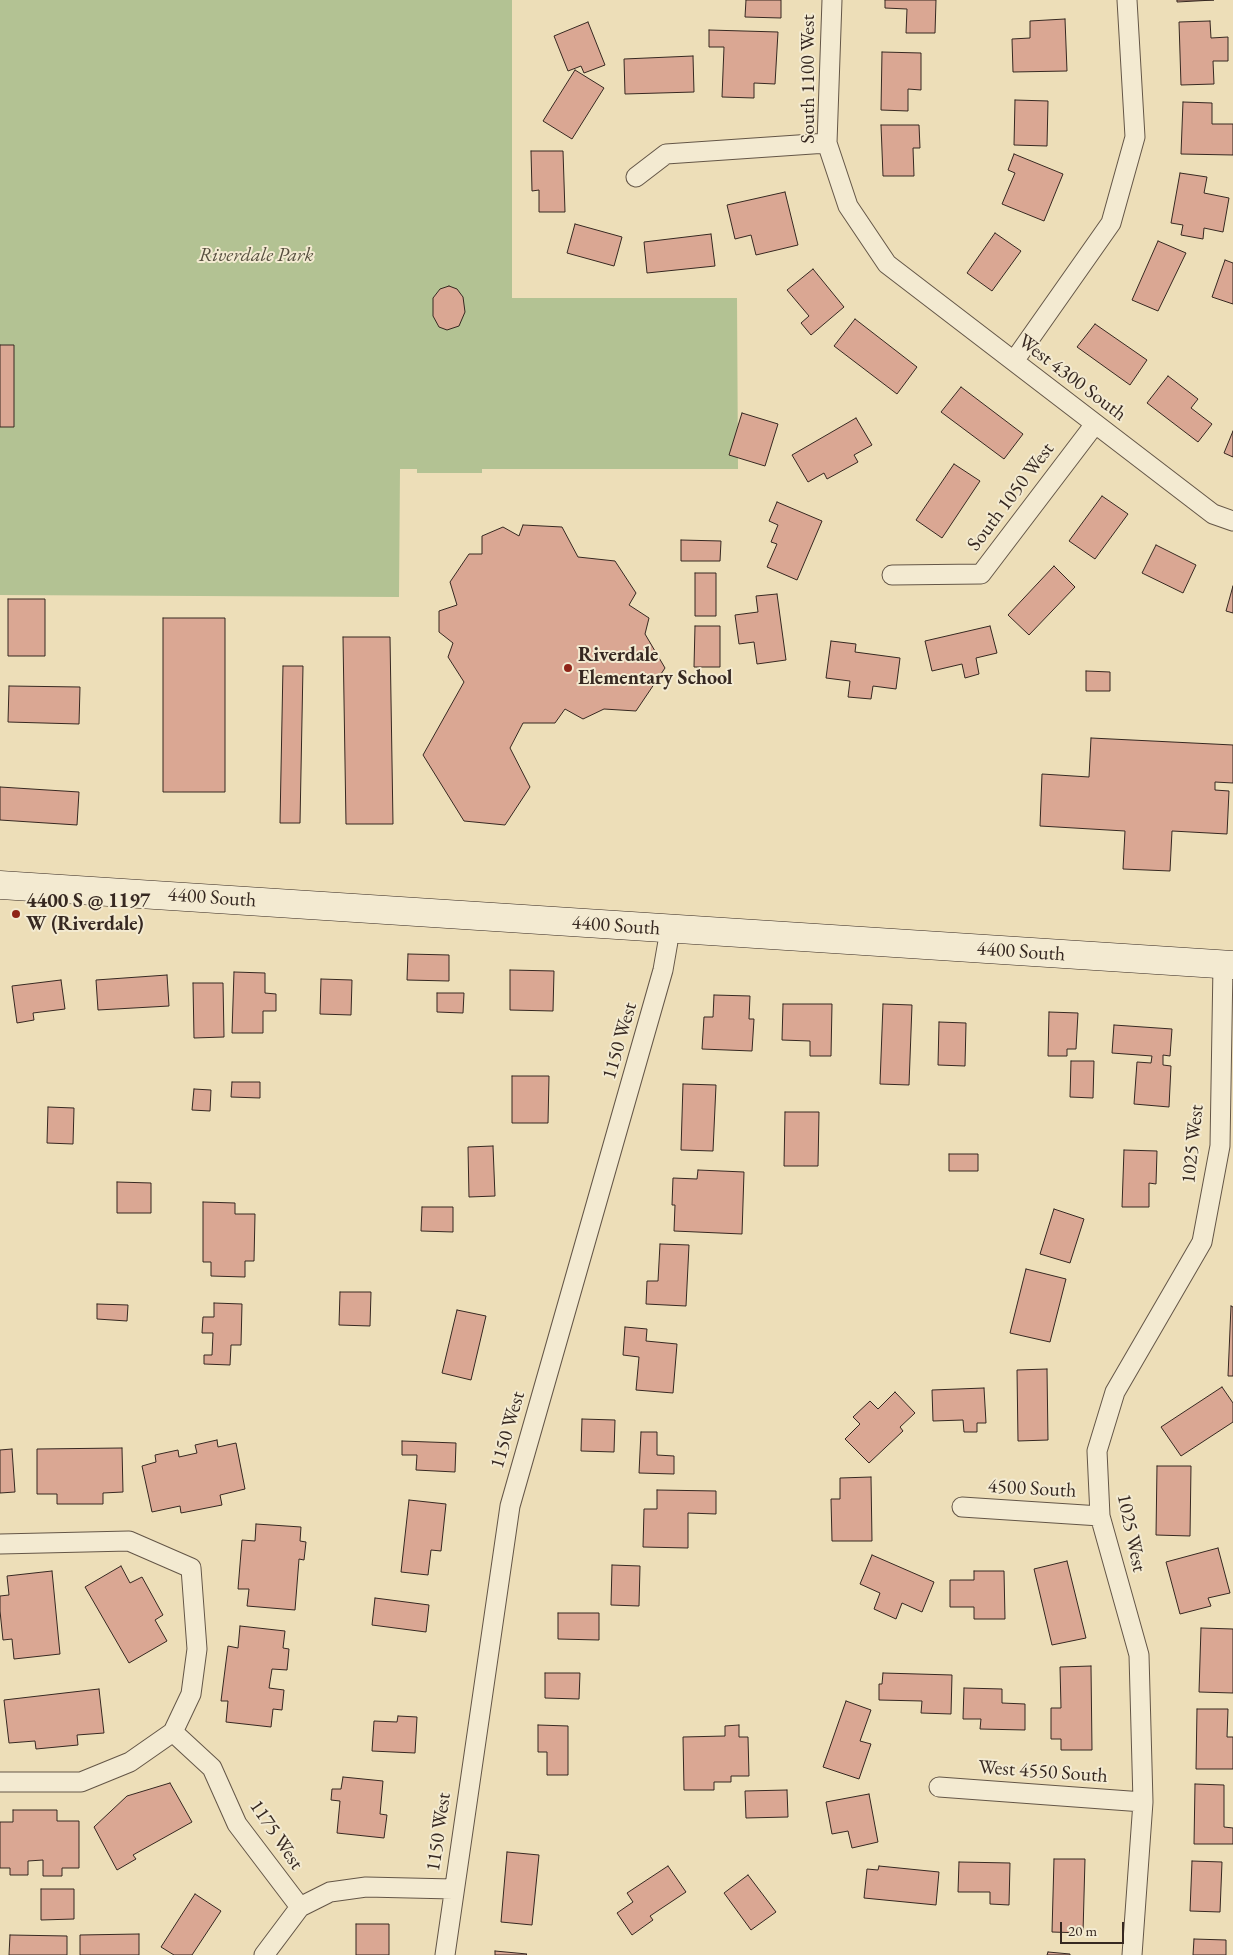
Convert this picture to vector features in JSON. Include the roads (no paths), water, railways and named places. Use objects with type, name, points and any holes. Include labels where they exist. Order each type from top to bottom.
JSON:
[{"type":"street","name":"South 1100 West","points":[[832,0],[827,143],[848,206],[887,264]]},
{"type":"street","points":[[1014,361],[1111,223],[1135,137],[1127,0]]},
{"type":"street","points":[[636,178],[666,154],[827,143]]},
{"type":"street","name":"West 4300 South","points":[[887,264],[1213,514],[1233,521]]},
{"type":"street","name":"South 1050 West","points":[[892,575],[981,574],[1096,424]]},
{"type":"street","name":"4400 South","points":[[0,885],[1228,965]]},
{"type":"street","name":"1150 West","points":[[445,1955],[453,1889],[510,1506],[658,989],[670,930]]},
{"type":"street","name":"1025 West","points":[[1132,1955],[1143,1802],[1139,1655],[1100,1516],[1097,1451],[1116,1392],[1202,1242],[1220,1146],[1228,965]]},
{"type":"street","name":"4500 South","points":[[962,1507],[1100,1516]]},
{"type":"street","points":[[0,1544],[129,1541],[191,1568],[197,1649],[191,1694],[173,1732],[130,1762],[81,1782],[0,1782]]},
{"type":"street","name":"1175 West","points":[[173,1732],[212,1768],[237,1824],[300,1907]]},
{"type":"street","name":"West 4550 South","points":[[939,1787],[1143,1802]]},
{"type":"street","points":[[264,1955],[300,1907],[330,1892],[366,1887],[453,1889]]},
{"type":"place","name":"Riverdale Elementary School","points":[[568,668]]},
{"type":"place","name":"4400 S @ 1197 W (Riverdale)","points":[[16,914]]},
{"type":"park label","name":"Riverdale Park","points":[[256,256]]}]
